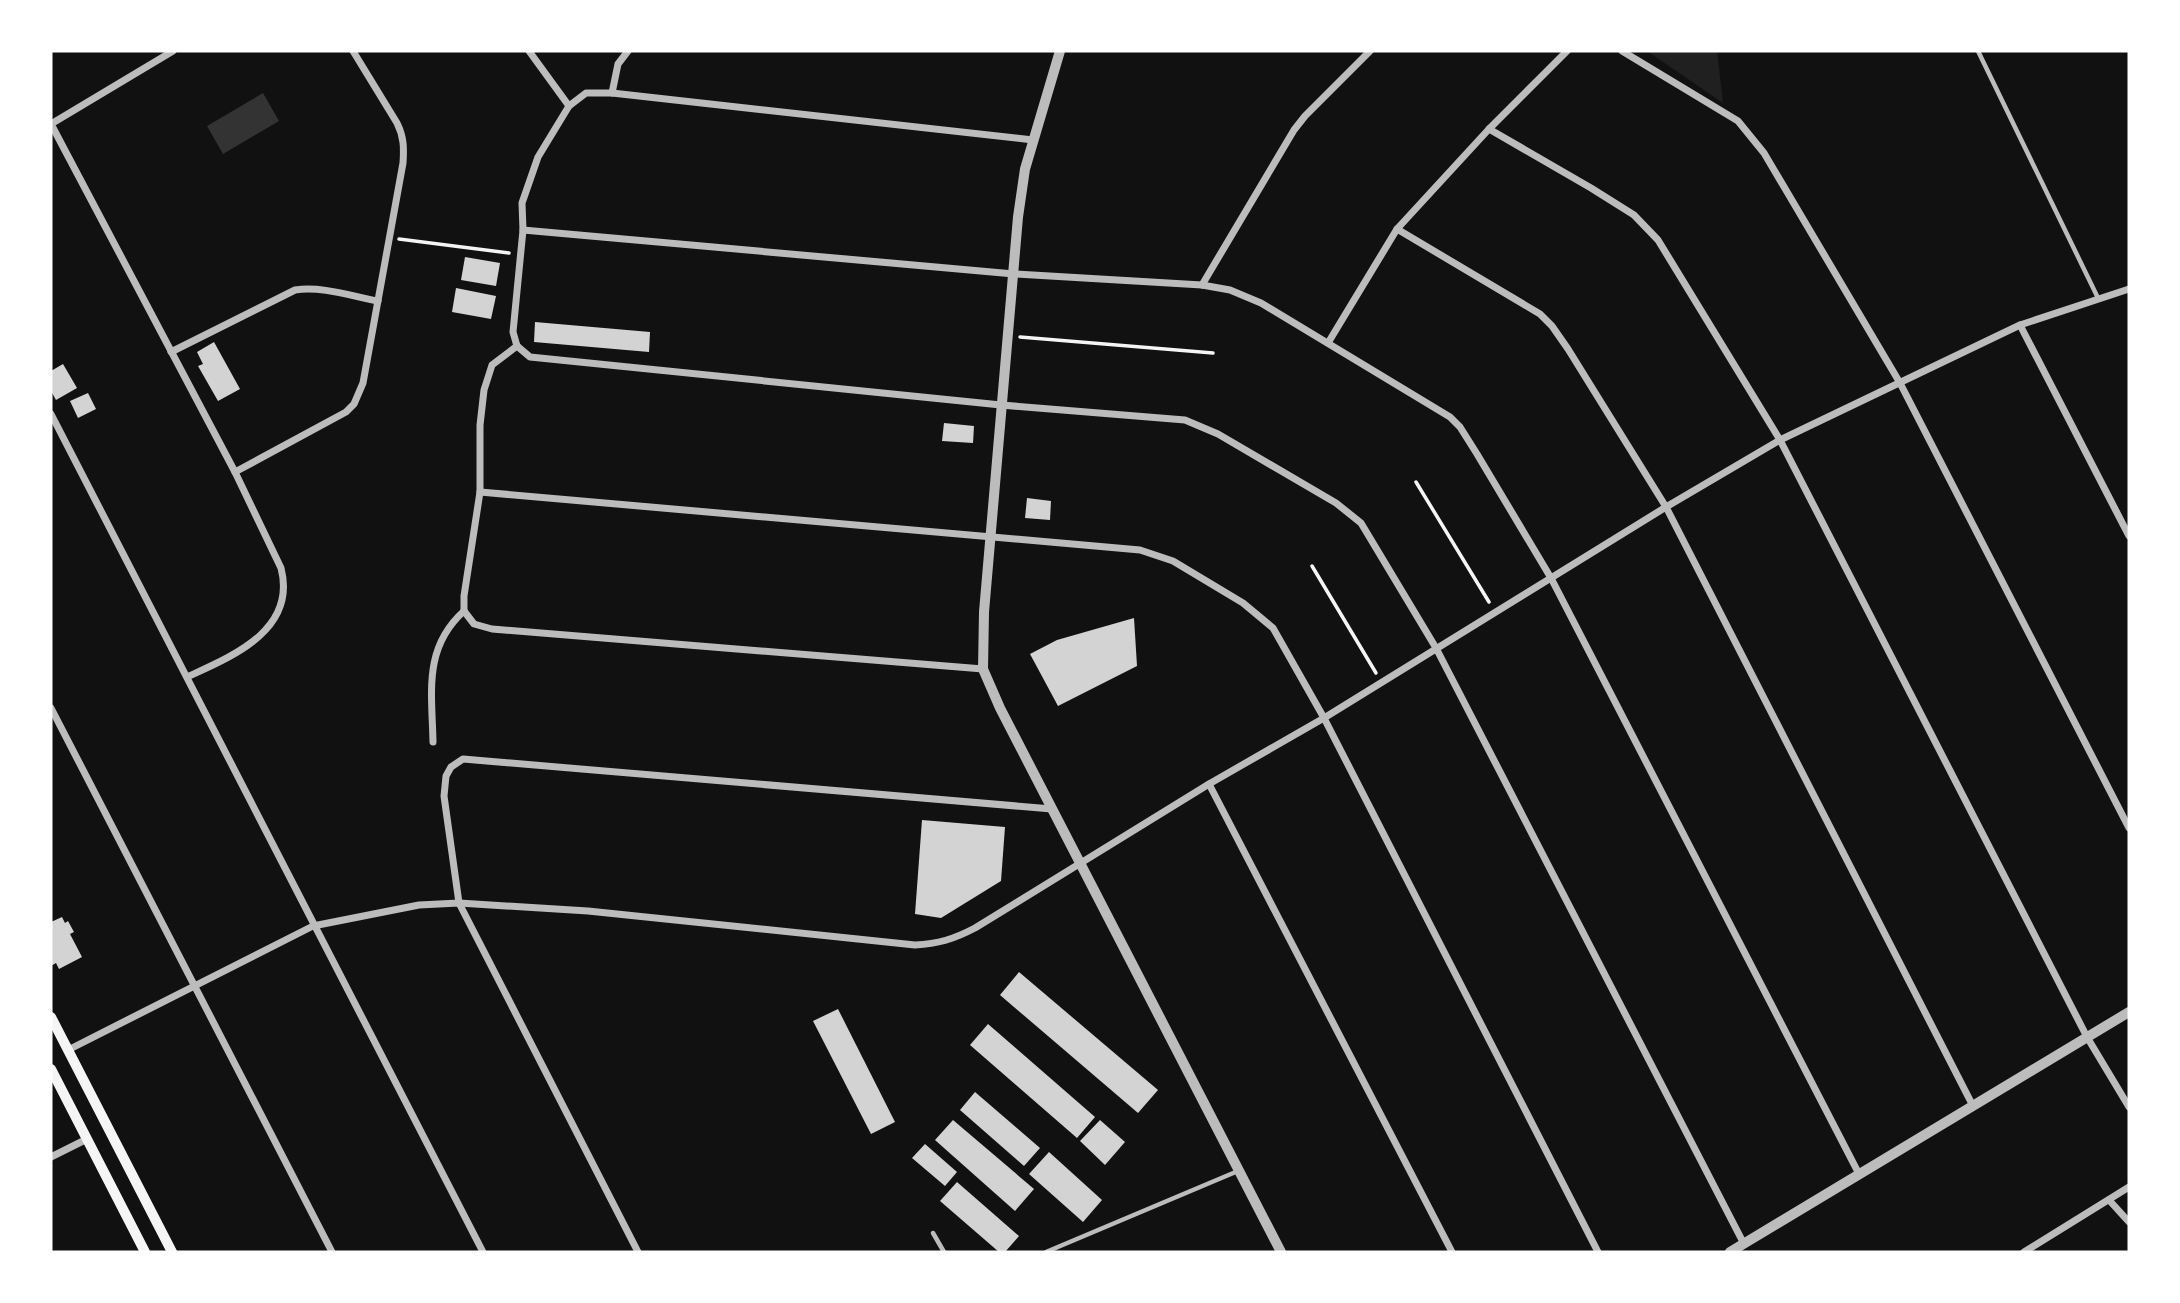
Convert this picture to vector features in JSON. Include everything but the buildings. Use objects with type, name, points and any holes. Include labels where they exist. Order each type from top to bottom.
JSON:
[{"type":"main road","points":[[51,1017],[172,1252]]},
{"type":"main road","points":[[51,1069],[145,1252]]},
{"type":"street","points":[[173,51],[51,124],[235,472],[281,568],[285,583],[280,610],[251,643],[237,653],[187,677]]},
{"type":"street","points":[[235,472],[346,412],[354,404],[365,375],[403,163],[403,134],[353,51]]},
{"type":"street","points":[[529,51],[569,106]]},
{"type":"street","points":[[612,93],[618,64],[628,51]]},
{"type":"street","points":[[1060,51],[1023,182],[1001,405],[982,640],[983,669],[1052,809],[1281,1252]]},
{"type":"street","points":[[1202,285],[1294,130],[1370,51]]},
{"type":"street","points":[[1328,343],[1397,229],[1489,129],[1567,51]]},
{"type":"street","points":[[1622,51],[1738,121],[1763,153],[1899,383],[2129,828]]},
{"type":"street","points":[[1033,140],[612,93],[586,93],[569,106],[538,157],[522,203],[523,230],[513,332],[517,346],[530,357],[1001,405],[1185,420],[1218,434],[1353,515],[1371,539],[1436,648],[1744,1244]]},
{"type":"street","points":[[1489,129],[1634,215],[1657,240],[1678,271],[1780,440],[2087,1037],[2129,1107]]},
{"type":"street","points":[[1397,229],[1525,304],[1552,326],[1666,507],[1973,1106]]},
{"type":"street","points":[[523,230],[1014,274],[1202,285],[1230,290],[1261,303],[1450,417],[1460,427],[1551,578],[1859,1174]]},
{"type":"street","points":[[68,1050],[313,926],[419,905],[459,903],[588,911],[915,945],[952,940],[1209,784],[1324,718],[1666,507],[1780,440],[2020,325],[2129,289]]},
{"type":"street","points":[[171,352],[295,290],[324,290],[378,302]]},
{"type":"street","points":[[2020,325],[2129,536]]},
{"type":"street","points":[[517,346],[492,366],[484,390],[480,425],[480,492],[464,596],[464,611],[474,624],[492,629],[983,669]]},
{"type":"street","points":[[51,414],[483,1252]]},
{"type":"street","points":[[480,492],[1140,550],[1173,561],[1243,604],[1273,628],[1324,718],[1598,1252]]},
{"type":"street","points":[[433,742],[432,667],[442,638],[452,622],[464,611]]},
{"type":"street","points":[[51,708],[332,1252]]},
{"type":"street","points":[[638,1252],[459,903],[444,796],[446,776],[451,766],[463,759],[1052,809]]},
{"type":"street","points":[[1209,784],[1452,1252]]},
{"type":"street","points":[[1730,1252],[2129,1012]]},
{"type":"street","points":[[51,1157],[87,1139]]},
{"type":"street","points":[[2024,1252],[2129,1187]]},
{"type":"street","points":[[2109,1200],[2129,1222]]},
{"type":"lane","points":[[1978,51],[2098,298]]},
{"type":"lane","points":[[1046,1252],[1238,1171]]},
{"type":"lane","points":[[933,1233],[944,1252]]},
{"type":"path","points":[[390,238],[520,255]]},
{"type":"path","points":[[1007,336],[1213,354]]},
{"type":"path","points":[[1416,482],[1496,612]]},
{"type":"path","points":[[1312,566],[1381,681]]},
{"type":"shaded area","points":[[1647,51],[1717,51],[1723,103]]},
{"type":"shaded area","points":[[263,93],[279,121],[223,154],[207,126]]}]
